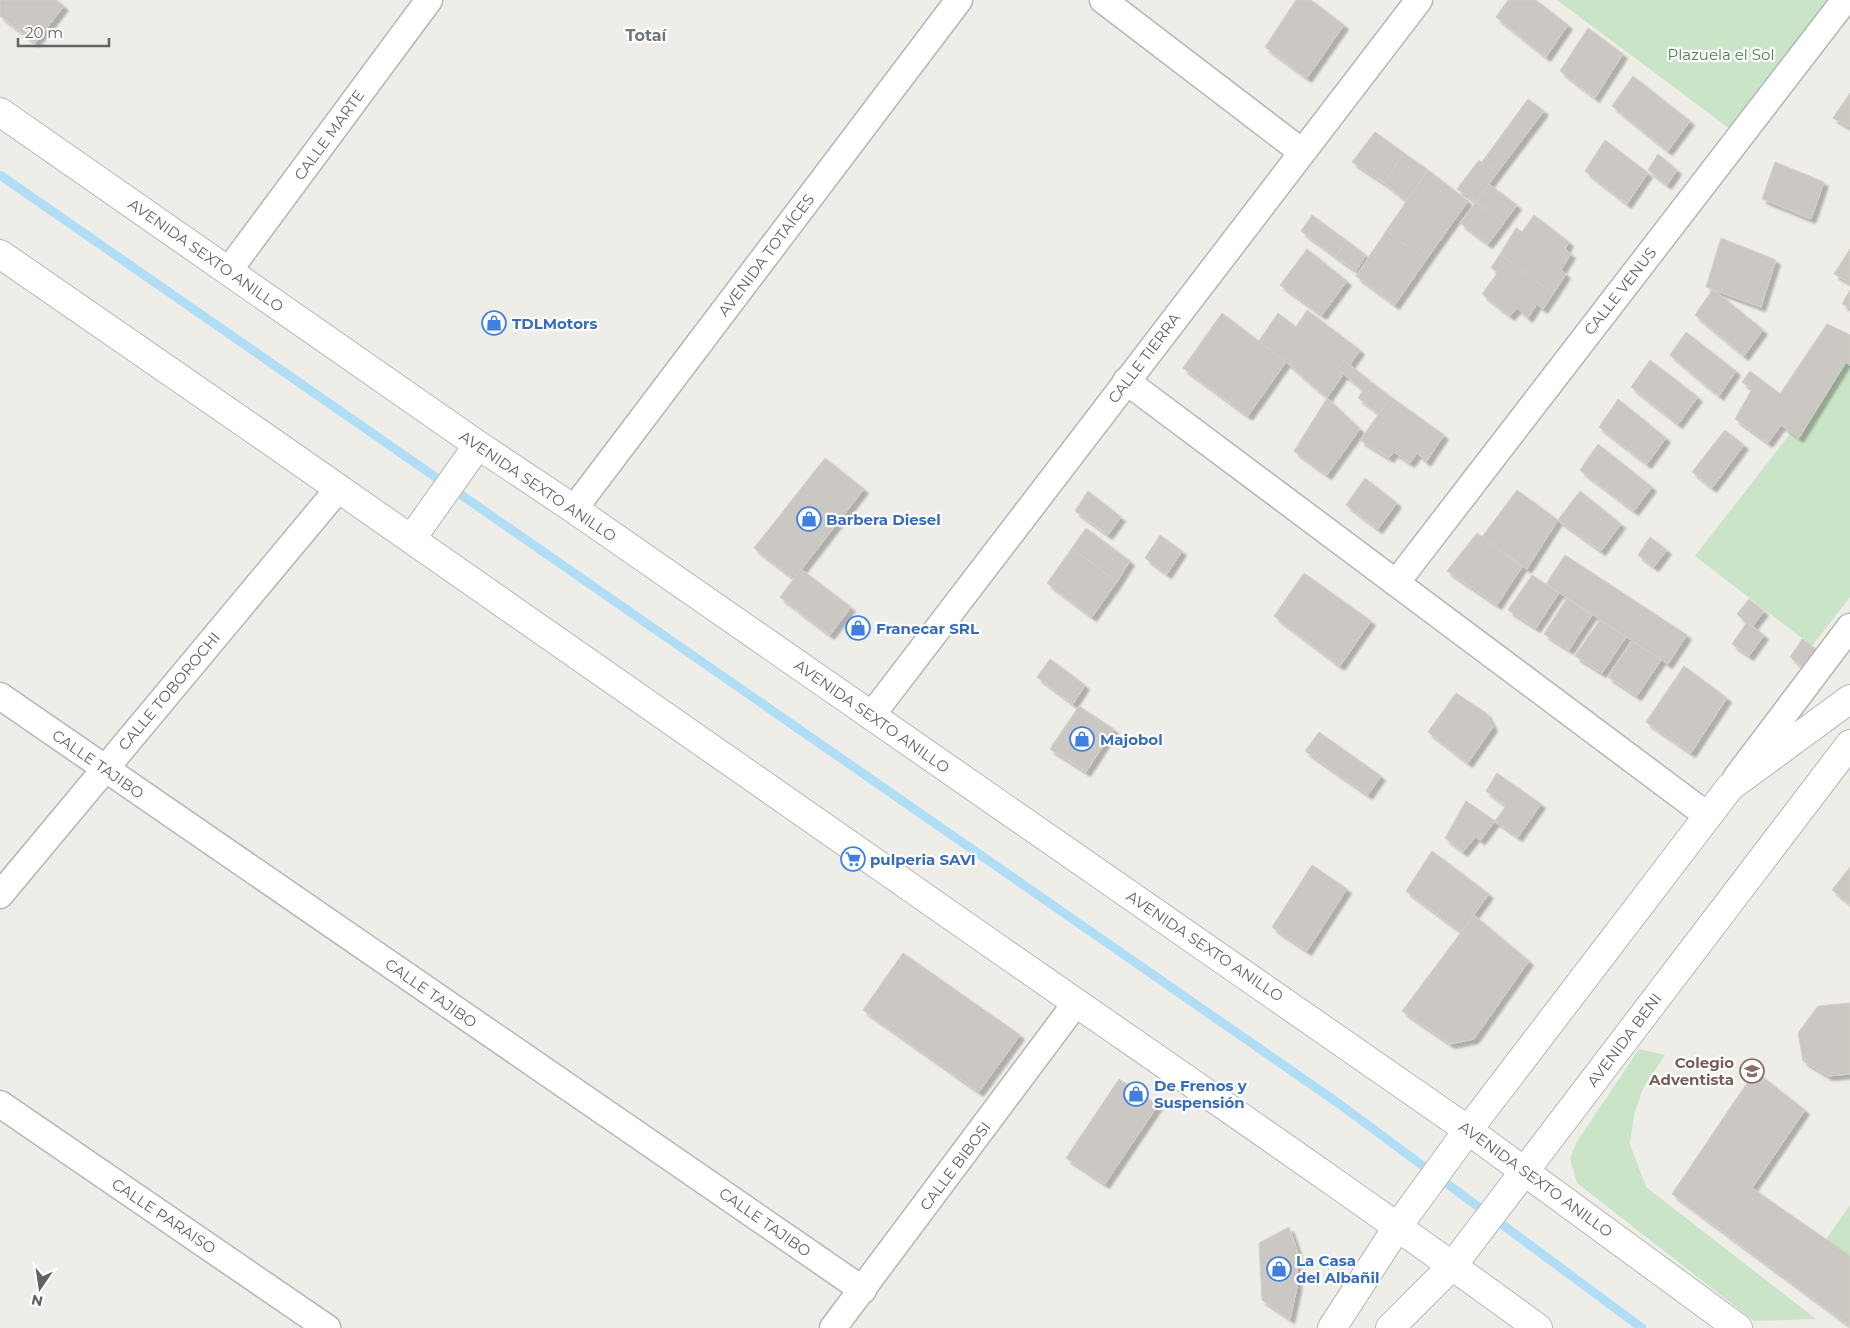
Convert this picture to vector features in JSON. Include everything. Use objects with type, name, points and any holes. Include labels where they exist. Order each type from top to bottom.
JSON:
[{"type":"main road","name":"AVENIDA SEXTO ANILLO","points":[[0,112],[478,445],[574,509],[1279,997],[1463,1138],[1738,1328]]},
{"type":"main road","points":[[0,254],[412,538],[1076,1003],[1403,1218],[1457,1259],[1538,1328]]},
{"type":"main road","points":[[412,538],[478,445]]},
{"type":"main road","points":[[1332,1328],[1403,1218],[1730,787],[1850,699]]},
{"type":"main road","name":"AVENIDA BENI","points":[[1390,1328],[1457,1259],[1850,744]]},
{"type":"street","name":"CALLE MARTE","points":[[229,270],[429,0]]},
{"type":"street","name":"AVENIDA TOTAÍCES","points":[[574,509],[959,0]]},
{"type":"street","points":[[1103,0],[1302,152]]},
{"type":"street","name":"CALLE TIERRA","points":[[871,716],[1419,0]]},
{"type":"street","name":"CALLE VENUS","points":[[1396,583],[1845,0]]},
{"type":"street","points":[[1126,381],[1708,816]]},
{"type":"street","name":"CALLE TOBOROCHI","points":[[0,895],[339,488]]},
{"type":"street","points":[[1730,787],[1850,627]]},
{"type":"street","name":"CALLE TAJIBO","points":[[0,696],[863,1290]]},
{"type":"street","name":"CALLE BIBOSI","points":[[834,1328],[1076,1003]]},
{"type":"street","name":"CALLE PARAISO","points":[[0,1104],[327,1328]]},
{"type":"green space","name":"Plazuela el Sol","points":[[1557,0],[1836,0],[1730,129]]},
{"type":"green space","points":[[1846,362],[1850,366],[1850,597],[1812,646],[1695,556]]},
{"type":"green space","points":[[1639,1049],[1665,1055],[1643,1088],[1634,1115],[1630,1144],[1646,1187],[1816,1319],[1754,1321],[1577,1183],[1570,1159],[1576,1143]]},
{"type":"green space","points":[[1850,1205],[1850,1256],[1826,1239]]},
{"type":"building","points":[[0,0],[56,0],[64,6],[35,43],[0,16]]},
{"type":"building","points":[[1296,0],[1311,0],[1344,25],[1307,78],[1265,47]]},
{"type":"building","points":[[1508,0],[1536,0],[1568,25],[1546,57],[1496,17]]},
{"type":"building","points":[[1588,28],[1623,54],[1595,98],[1560,71]]},
{"type":"building","points":[[1633,76],[1690,121],[1668,151],[1612,106]]},
{"type":"building","points":[[1850,93],[1850,125],[1849,127],[1833,118]]},
{"type":"building","points":[[1528,99],[1544,111],[1497,173],[1482,162]]},
{"type":"building","points":[[1375,132],[1404,153],[1384,183],[1352,162]]},
{"type":"building","points":[[1605,140],[1648,173],[1627,204],[1585,171]]},
{"type":"building","points":[[1404,153],[1428,170],[1406,201],[1384,183]]},
{"type":"building","points":[[1658,154],[1677,170],[1667,185],[1648,170]]},
{"type":"building","points":[[1479,160],[1497,173],[1476,202],[1457,189]]},
{"type":"building","points":[[1775,162],[1824,182],[1811,219],[1762,199]]},
{"type":"building","points":[[1428,170],[1468,201],[1426,260],[1386,231]]},
{"type":"building","points":[[1489,184],[1517,205],[1504,223],[1476,202]]},
{"type":"building","points":[[1476,202],[1504,223],[1488,244],[1460,223]]},
{"type":"building","points":[[1312,215],[1346,240],[1336,257],[1301,231]]},
{"type":"building","points":[[1534,215],[1569,242],[1565,249],[1571,254],[1561,270],[1566,274],[1553,294],[1500,254],[1516,228],[1522,232]]},
{"type":"building","points":[[1386,231],[1426,260],[1395,305],[1356,276]]},
{"type":"building","points":[[1721,238],[1776,260],[1761,307],[1706,287]]},
{"type":"building","points":[[1346,240],[1366,255],[1356,271],[1336,257]]},
{"type":"building","points":[[1307,249],[1347,281],[1322,315],[1280,285]]},
{"type":"building","points":[[1850,249],[1850,283],[1834,274]]},
{"type":"building","points":[[1500,254],[1553,294],[1543,309],[1537,304],[1528,318],[1517,308],[1510,316],[1482,294],[1498,272],[1491,268]]},
{"type":"building","points":[[1713,289],[1763,330],[1744,356],[1695,315]]},
{"type":"building","points":[[1850,290],[1850,308],[1842,304]]},
{"type":"building","points":[[1307,310],[1360,350],[1327,398],[1259,341],[1278,313],[1296,327]]},
{"type":"building","points":[[1222,313],[1286,362],[1248,416],[1183,368]]},
{"type":"building","points":[[1827,324],[1850,335],[1850,366],[1846,362],[1799,438],[1781,425],[1768,443],[1735,419],[1752,389],[1742,382],[1750,371],[1780,394]]},
{"type":"building","points":[[1686,332],[1736,371],[1719,396],[1670,355]]},
{"type":"building","points":[[1344,360],[1370,381],[1363,390],[1337,369]]},
{"type":"building","points":[[1650,360],[1698,397],[1678,424],[1631,387]]},
{"type":"building","points":[[1370,381],[1391,397],[1379,414],[1358,398]]},
{"type":"building","points":[[1391,397],[1444,435],[1426,462],[1417,453],[1410,463],[1394,452],[1389,458],[1360,440]]},
{"type":"building","points":[[1327,398],[1360,429],[1327,475],[1294,451]]},
{"type":"building","points":[[1618,399],[1666,438],[1647,464],[1599,427]]},
{"type":"building","points":[[1725,430],[1744,445],[1712,488],[1692,472]]},
{"type":"building","points":[[1598,444],[1652,487],[1634,511],[1580,470]]},
{"type":"building","name":"Barbera Diesel","points":[[825,458],[864,489],[794,579],[754,548]]},
{"type":"building","points":[[1365,478],[1397,503],[1378,529],[1346,505]]},
{"type":"building","points":[[1517,490],[1558,520],[1527,569],[1482,537]]},
{"type":"building","points":[[1088,491],[1121,517],[1108,535],[1075,511]]},
{"type":"building","points":[[1580,491],[1621,524],[1601,551],[1558,520]]},
{"type":"building","points":[[1086,528],[1130,561],[1117,582],[1072,548]]},
{"type":"building","points":[[1477,533],[1522,567],[1497,605],[1447,571]]},
{"type":"building","points":[[1160,535],[1182,551],[1167,574],[1145,558]]},
{"type":"building","points":[[1650,537],[1667,550],[1654,567],[1638,555]]},
{"type":"building","points":[[1072,548],[1117,582],[1092,617],[1047,583]]},
{"type":"building","points":[[1565,555],[1687,635],[1668,664],[1546,584]]},
{"type":"building","points":[[801,569],[851,607],[830,635],[780,597]]},
{"type":"building","points":[[1304,573],[1371,621],[1340,666],[1274,616]]},
{"type":"building","points":[[1532,575],[1559,593],[1536,628],[1508,610]]},
{"type":"building","points":[[1567,598],[1592,615],[1569,650],[1544,634]]},
{"type":"building","points":[[1749,599],[1764,611],[1752,627],[1737,614]]},
{"type":"building","points":[[1600,620],[1626,637],[1602,673],[1575,656]]},
{"type":"building","points":[[1747,622],[1764,635],[1749,656],[1732,644]]},
{"type":"building","points":[[1802,639],[1816,649],[1802,667],[1790,657]]},
{"type":"building","points":[[1632,641],[1661,660],[1637,696],[1608,677]]},
{"type":"building","points":[[1050,659],[1085,685],[1073,704],[1037,677]]},
{"type":"building","points":[[1684,666],[1727,698],[1691,753],[1646,722]]},
{"type":"building","points":[[1456,693],[1486,713],[1493,727],[1468,763],[1428,732]]},
{"type":"building","name":"Majobol","points":[[1079,706],[1114,729],[1086,772],[1050,749]]},
{"type":"building","points":[[1319,732],[1381,776],[1368,795],[1305,751]]},
{"type":"building","points":[[1497,773],[1541,804],[1518,837],[1495,821],[1506,806],[1486,791]]},
{"type":"building","points":[[1466,801],[1495,821],[1480,841],[1476,836],[1463,852],[1445,838]]},
{"type":"building","points":[[1432,851],[1489,894],[1461,932],[1406,891]]},
{"type":"building","points":[[1312,865],[1347,889],[1307,951],[1272,927]]},
{"type":"building","points":[[1850,867],[1850,904],[1832,890]]},
{"type":"building","points":[[1474,915],[1529,961],[1474,1039],[1450,1044],[1402,1011]]},
{"type":"building","points":[[903,953],[1020,1035],[979,1092],[863,1010]]},
{"type":"building","points":[[1850,1003],[1850,1074],[1828,1076],[1803,1061],[1798,1033],[1818,1006]]},
{"type":"building","points":[[1755,1071],[1805,1110],[1752,1188],[1850,1256],[1850,1326],[1672,1194]]},
{"type":"building","points":[[1119,1079],[1158,1105],[1105,1184],[1066,1158]]},
{"type":"building","name":"La Casa del Albañil","points":[[1289,1227],[1297,1250],[1297,1287],[1290,1319],[1262,1300],[1259,1243]]},
{"type":"waterway","points":[[0,175],[1338,1103],[1642,1328]]},
{"type":"place","name":"TDLMotors","points":[[494,323]]},
{"type":"place","name":"Barbera Diesel","points":[[809,519]]},
{"type":"place","name":"Franecar SRL","points":[[858,628]]},
{"type":"place","name":"Majobol","points":[[1082,739]]},
{"type":"place","name":"pulperia SAVI","points":[[853,859]]},
{"type":"place","name":"Colegio Adventista","points":[[1752,1071]]},
{"type":"place","name":"De Frenos y Suspensión","points":[[1136,1094]]},
{"type":"place","name":"La Casa del Albañil","points":[[1279,1269]]},
{"type":"district","name":"Totaí","points":[[646,35]]}]
